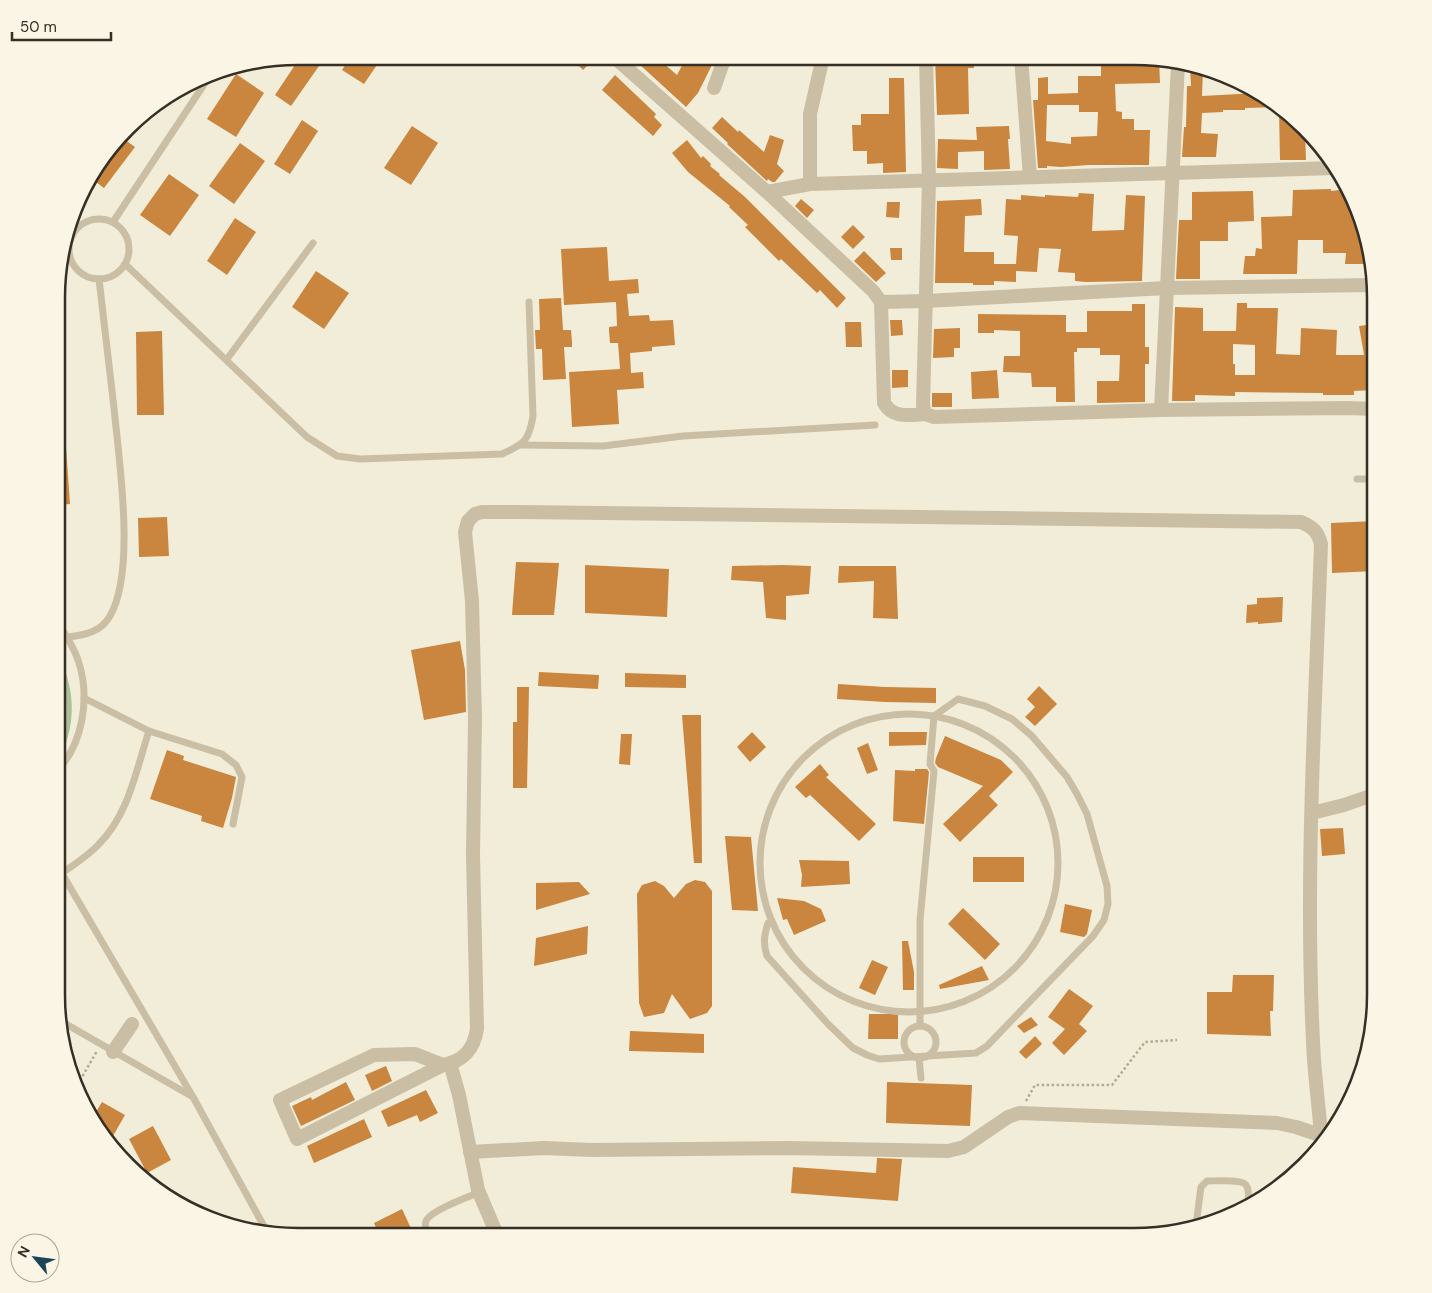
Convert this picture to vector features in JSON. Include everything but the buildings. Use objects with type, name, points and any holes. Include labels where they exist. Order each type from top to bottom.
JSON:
[{"type":"street","points":[[623,65],[767,192],[873,291],[881,302],[884,403],[894,413],[903,415],[926,414],[934,417],[1161,410],[1337,408],[1367,410]]},
{"type":"street","points":[[714,88],[722,65]]},
{"type":"street","points":[[810,184],[810,114],[821,65]]},
{"type":"street","points":[[926,65],[929,181],[923,406],[926,414]]},
{"type":"street","points":[[1022,65],[1030,177]]},
{"type":"street","points":[[1161,410],[1178,69]]},
{"type":"street","points":[[767,192],[810,184],[1172,174],[1326,165]]},
{"type":"street","points":[[881,302],[1166,288],[1367,285]]},
{"type":"street","points":[[494,1228],[478,1192],[459,1095],[446,1064],[415,1054],[374,1055],[280,1100],[297,1139],[446,1064],[465,1057],[476,1040],[473,855],[475,719],[472,601],[465,532],[468,521],[474,514],[482,512],[1301,522],[1310,526],[1319,534],[1321,544],[1312,813],[1311,975],[1314,1060],[1322,1133]]},
{"type":"street","points":[[1312,813],[1367,797]]},
{"type":"street","points":[[107,1048],[132,1024]]},
{"type":"street","points":[[470,1152],[544,1148],[592,1150],[788,1148],[948,1151],[964,1147],[1008,1116],[1019,1113],[1277,1123],[1321,1135]]},
{"type":"lane","points":[[113,222],[203,85]]},
{"type":"lane","points":[[68,256],[77,271],[88,277],[99,279],[114,275],[125,264],[129,252],[128,240],[122,230],[113,222],[101,218],[89,220],[78,227],[74,232]]},
{"type":"lane","points":[[226,359],[313,243]]},
{"type":"lane","points":[[125,264],[307,437],[337,456],[360,459],[502,454],[521,445],[603,446],[683,436],[875,425]]},
{"type":"lane","points":[[68,637],[87,635],[100,628],[110,617],[119,595],[124,554],[121,475],[99,279]]},
{"type":"lane","points":[[521,445],[531,431],[533,416],[530,302]]},
{"type":"lane","points":[[1358,479],[1367,479]]},
{"type":"lane","points":[[65,633],[79,663],[84,690],[83,718],[74,745],[65,759]]},
{"type":"lane","points":[[84,698],[149,731],[222,754],[236,765],[242,777],[233,824]]},
{"type":"lane","points":[[768,923],[764,936],[764,946],[768,956],[828,1024],[853,1048],[879,1059],[976,1053],[987,1046],[1093,936],[1104,920],[1108,904],[1107,886],[1087,814],[1067,777],[1032,736],[1012,719],[985,706],[958,699],[934,716],[930,764],[934,772],[920,920],[920,1026]]},
{"type":"lane","points":[[896,714],[925,714],[934,716],[980,731],[1002,744],[1022,763],[1040,789],[1055,823],[1058,855],[1055,892],[1044,928],[1024,958],[1003,976],[972,995],[942,1006],[919,1007],[912,1011],[883,1011],[856,1003],[828,990],[806,973],[784,950],[768,923],[760,894],[760,866],[765,831],[776,799],[792,772],[815,748],[840,732],[872,720],[896,714]]},
{"type":"lane","points":[[65,871],[99,845],[114,826],[124,809],[149,731]]},
{"type":"lane","points":[[65,878],[193,1098],[264,1226]]},
{"type":"lane","points":[[67,1025],[193,1098]]},
{"type":"lane","points":[[920,1026],[925,1027],[933,1034],[935,1045],[930,1054],[919,1058],[909,1054],[904,1044],[906,1034],[914,1027],[920,1026]]},
{"type":"lane","points":[[919,1058],[921,1078]]},
{"type":"lane","points":[[1197,1219],[1201,1187],[1208,1181],[1240,1182],[1246,1184],[1248,1198]]},
{"type":"lane","points":[[427,1228],[426,1221],[432,1214],[478,1192]]},
{"type":"path","points":[[1019,1113],[1035,1085],[1112,1085],[1145,1042],[1177,1040]]},
{"type":"path","points":[[82,1081],[107,1048]]},
{"type":"green space","points":[[65,671],[72,708],[65,746]]}]
